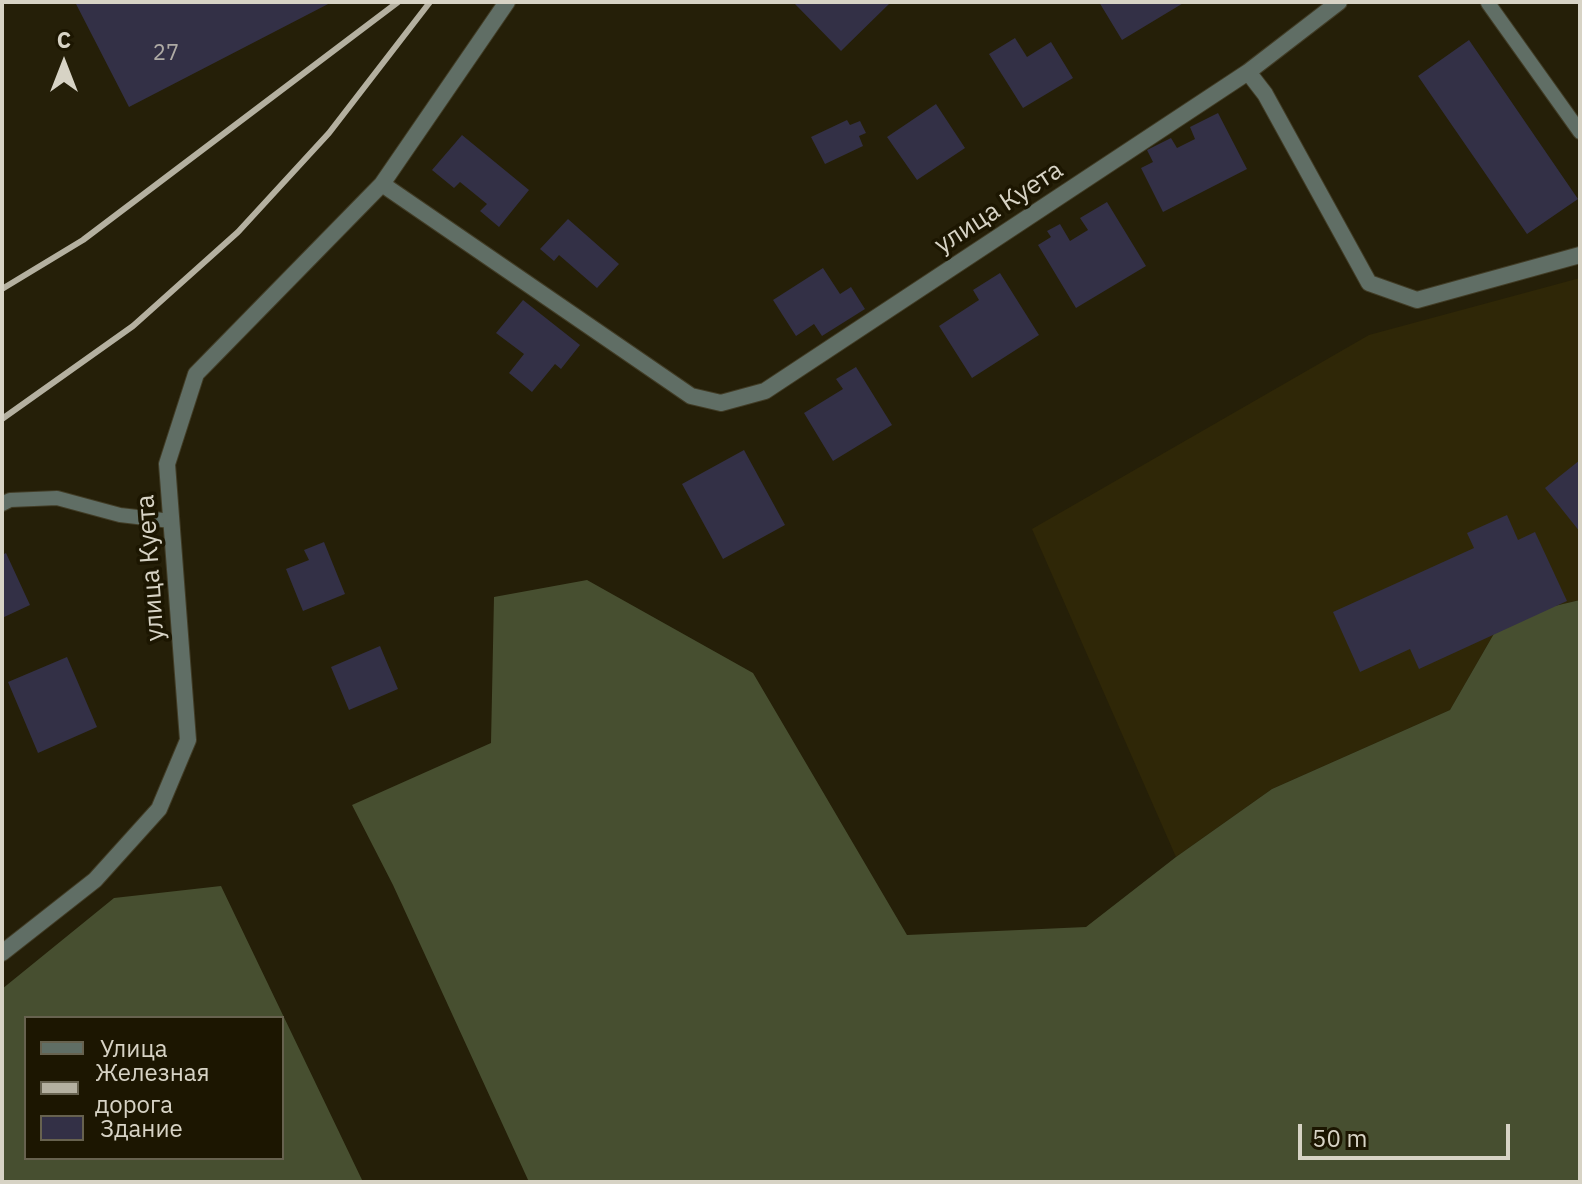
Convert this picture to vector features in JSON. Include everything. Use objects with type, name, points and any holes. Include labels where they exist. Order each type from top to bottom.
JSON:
[{"type":"street","name":"улица Куета","points":[[2,953],[95,880],[159,809],[188,740],[167,464],[196,374],[382,184],[507,2]]},
{"type":"street","name":"улица Куета","points":[[382,184],[691,396],[721,403],[765,391],[1248,72],[1339,2]]},
{"type":"street","points":[[1248,72],[1265,94],[1369,283],[1417,300],[1580,255]]},
{"type":"lane","points":[[1488,3],[1580,132]]},
{"type":"lane","points":[[2,504],[10,500],[57,498],[120,515],[171,521]]},
{"type":"shaded area","points":[[1580,278],[1580,600],[1503,618],[1450,710],[1272,789],[1176,857],[1032,529],[1369,335]]},
{"type":"green space","points":[[587,580],[753,673],[907,935],[1086,927],[1176,857],[1272,789],[1450,710],[1503,618],[1580,600],[1580,1182],[529,1182],[393,885],[352,805],[491,743],[494,597]]},
{"type":"green space","points":[[221,886],[283,1016],[24,1016],[24,1160],[284,1160],[284,1017],[363,1182],[2,1182],[2,989],[114,898]]},
{"type":"building","points":[[75,2],[332,2],[129,107]]},
{"type":"building","points":[[1099,2],[1185,2],[1122,40]]},
{"type":"building","points":[[795,4],[889,4],[841,51]]},
{"type":"building","points":[[1015,38],[1027,57],[1051,42],[1073,78],[1023,108],[989,54]]},
{"type":"building","points":[[1469,40],[1578,199],[1527,234],[1418,76]]},
{"type":"building","points":[[936,104],[965,148],[917,180],[887,137]]},
{"type":"building","points":[[1218,113],[1247,169],[1163,212],[1141,168],[1153,162],[1147,150],[1171,138],[1177,148],[1195,139],[1190,127]]},
{"type":"building","points":[[847,120],[850,125],[860,121],[866,133],[859,136],[863,146],[825,164],[811,137]]},
{"type":"building","points":[[462,135],[529,190],[499,227],[480,211],[487,204],[460,182],[454,188],[432,170]]},
{"type":"building","points":[[1107,202],[1146,266],[1076,308],[1038,245],[1051,237],[1047,231],[1060,224],[1070,241],[1088,230],[1080,218]]},
{"type":"building","points":[[568,219],[619,264],[597,288],[559,255],[554,261],[540,249]]},
{"type":"building","points":[[823,268],[840,294],[851,287],[865,309],[822,336],[814,324],[796,336],[773,300]]},
{"type":"building","points":[[1000,273],[1039,335],[972,378],[939,326],[979,300],[973,290]]},
{"type":"building","points":[[523,300],[580,345],[561,369],[555,364],[532,392],[509,373],[524,354],[496,333]]},
{"type":"building","points":[[856,367],[892,425],[833,461],[804,413],[843,389],[836,379]]},
{"type":"building","points":[[744,450],[785,525],[723,559],[682,484]]},
{"type":"building","points":[[1580,460],[1580,532],[1545,488]]},
{"type":"building","points":[[1507,515],[1518,540],[1535,532],[1567,601],[1419,669],[1410,649],[1360,672],[1333,612],[1474,548],[1467,533]]},
{"type":"building","points":[[324,542],[345,594],[303,611],[286,569],[309,560],[304,550]]},
{"type":"building","points":[[6,553],[30,605],[2,618],[2,555]]},
{"type":"building","points":[[380,646],[398,689],[349,710],[331,667]]},
{"type":"building","points":[[67,657],[97,727],[38,753],[8,682]]},
{"type":"railway","points":[[2,289],[83,240],[398,2]]},
{"type":"railway","points":[[2,419],[133,326],[238,232],[329,133],[430,2]]}]
